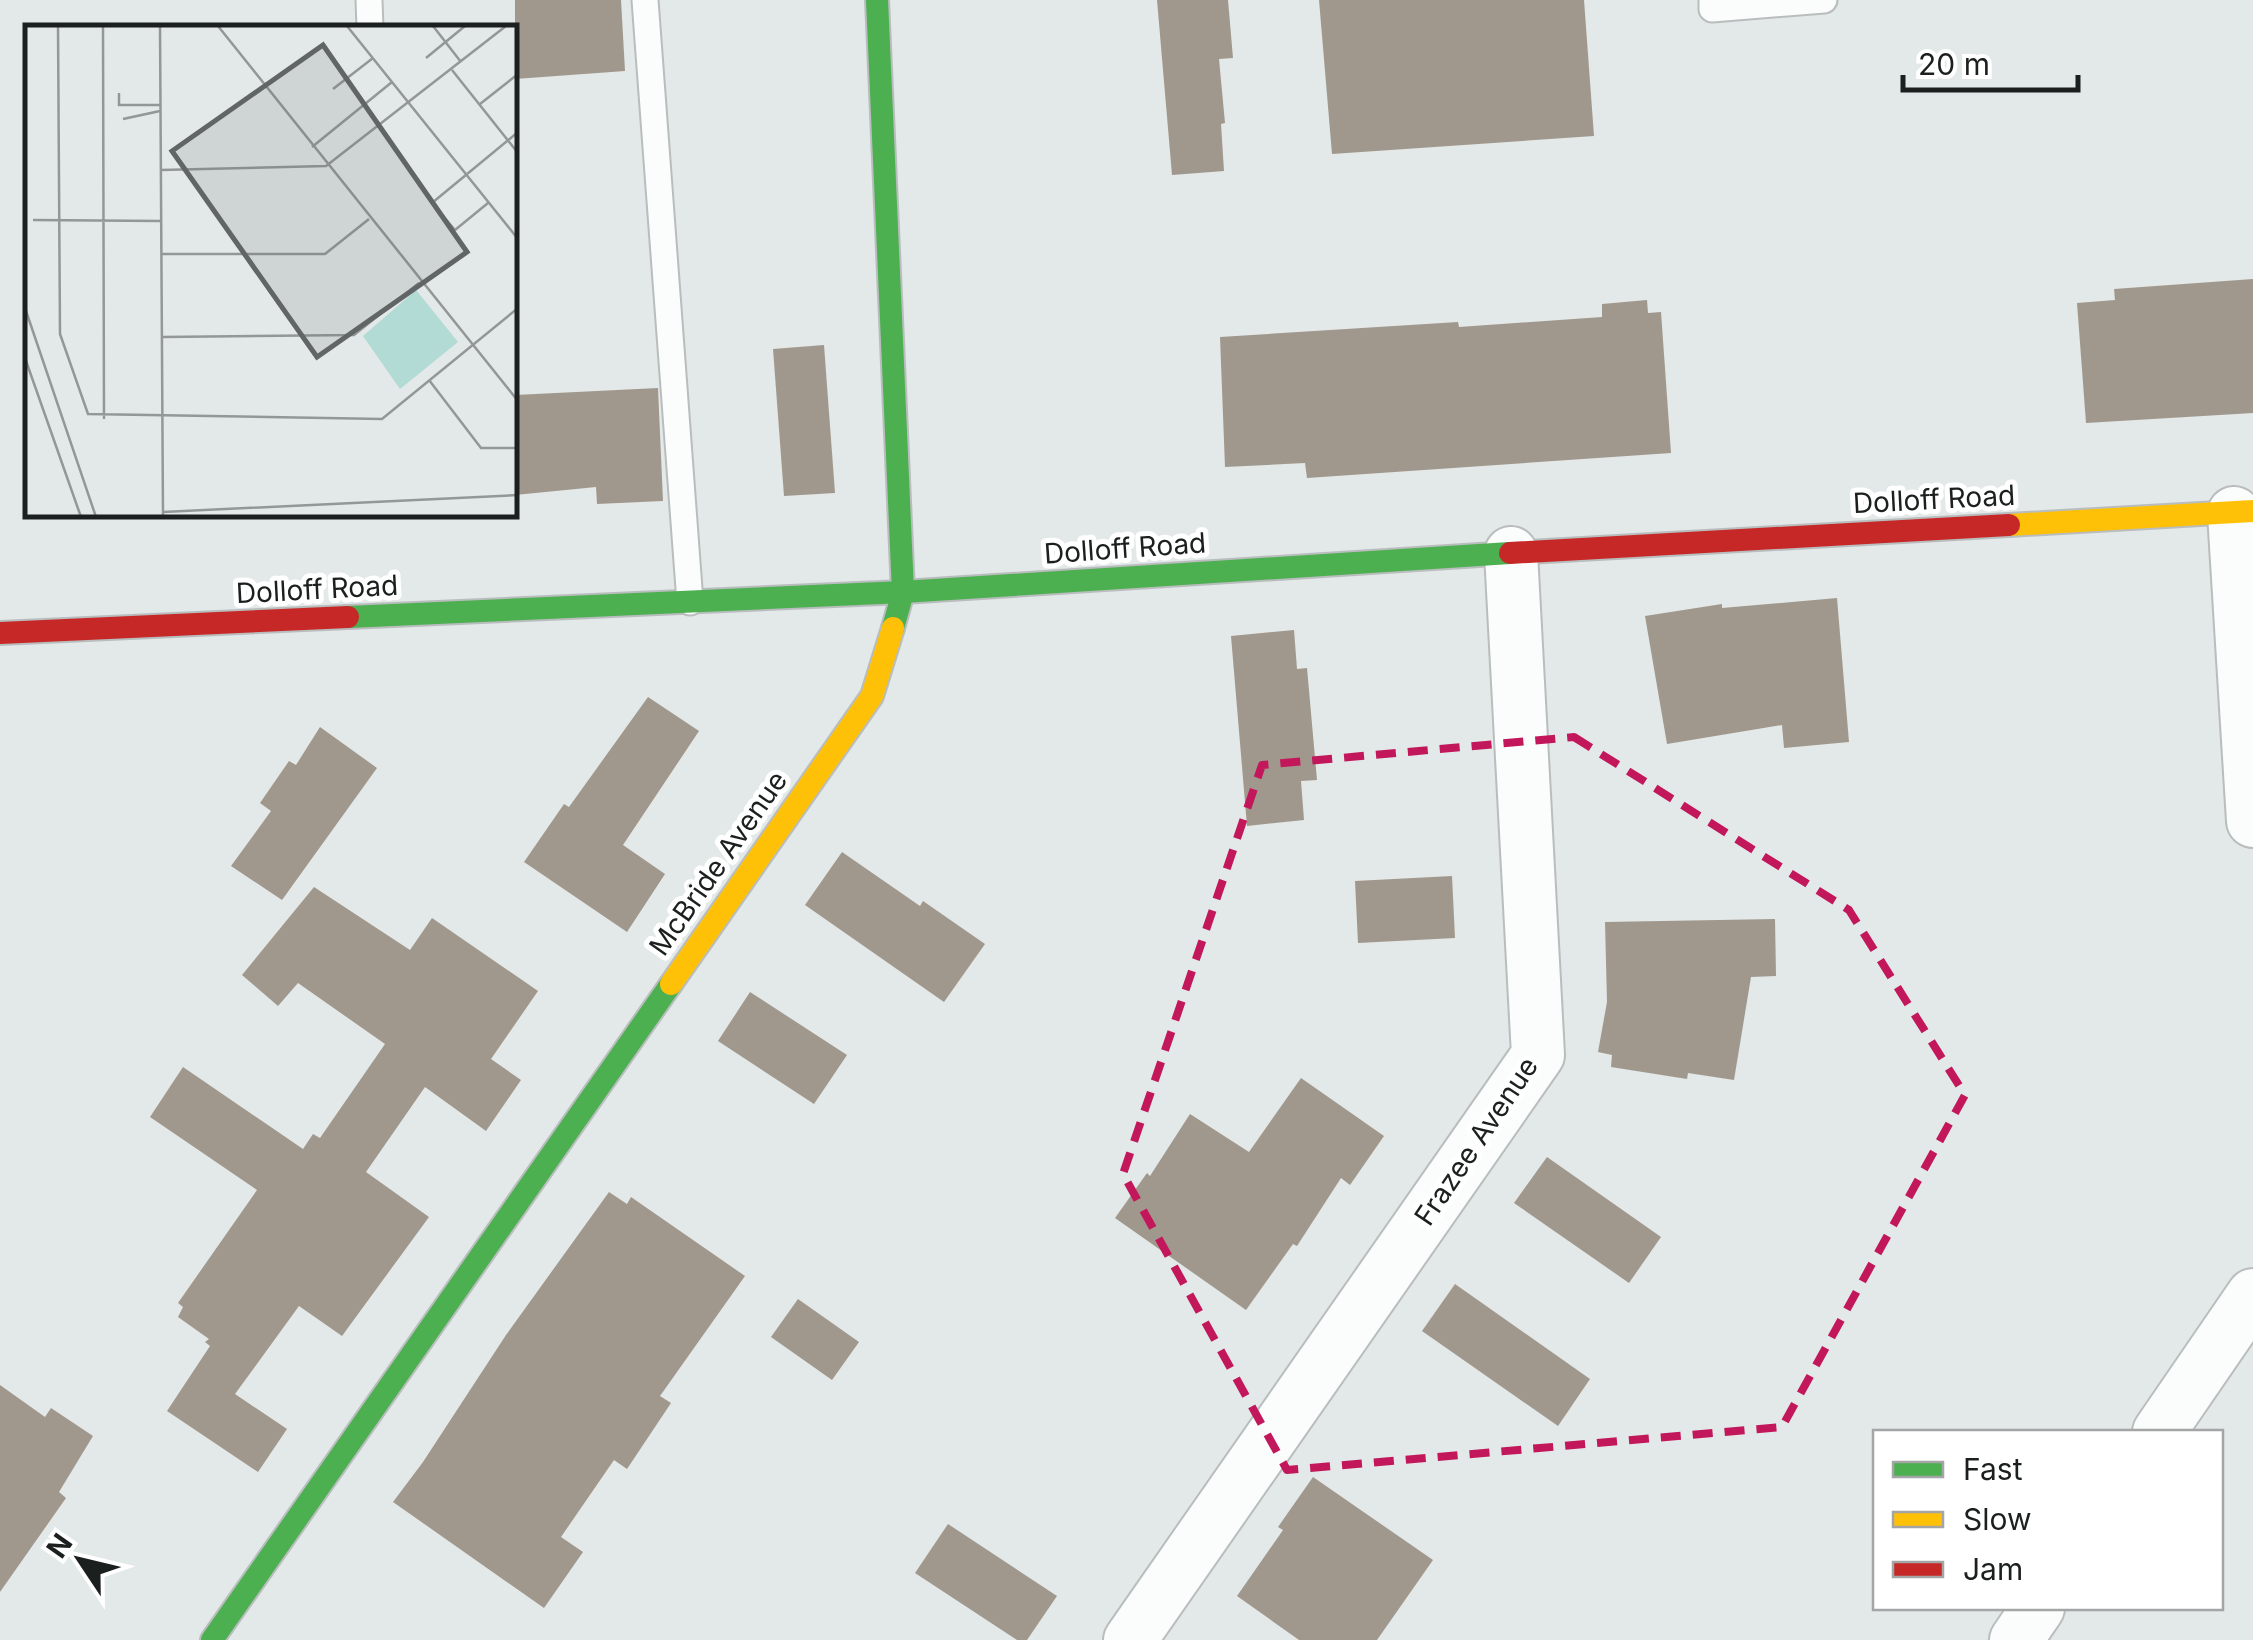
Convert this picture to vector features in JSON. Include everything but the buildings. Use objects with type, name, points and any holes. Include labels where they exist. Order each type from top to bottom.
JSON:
[{"type":"street","name":"McBride Avenue","points":[[212,1640],[872,696],[904,592],[877,0]]},
{"type":"street","name":"Dolloff Road","points":[[0,633],[904,592],[2244,512]]},
{"type":"street","points":[[2244,512],[2253,821]]},
{"type":"street","name":"Frazee Avenue","points":[[1130,1640],[1538,1056],[1511,553]]},
{"type":"street","points":[[2159,1430],[2253,1296]]},
{"type":"street","points":[[2016,1640],[2037,1610]]},
{"type":"lane","points":[[368,0],[370,25]]},
{"type":"lane","points":[[645,0],[690,602]]},
{"type":"lane","points":[[1712,0],[1712,10],[1824,0]]},
{"type":"highlighted area","points":[[1574,737],[1849,910],[1965,1095],[1782,1427],[1287,1470],[1123,1174],[1262,765]]},
{"type":"traffic: fast","points":[[877,0],[903,592],[893,628]]},
{"type":"traffic: fast","points":[[348,617],[903,592],[1510,553]]},
{"type":"traffic: fast","points":[[212,1640],[671,984]]},
{"type":"traffic: slow","points":[[2009,525],[2253,511]]},
{"type":"traffic: slow","points":[[671,984],[872,696],[893,628]]},
{"type":"traffic: jam","points":[[1510,553],[2009,525]]},
{"type":"traffic: jam","points":[[0,633],[348,617]]}]
